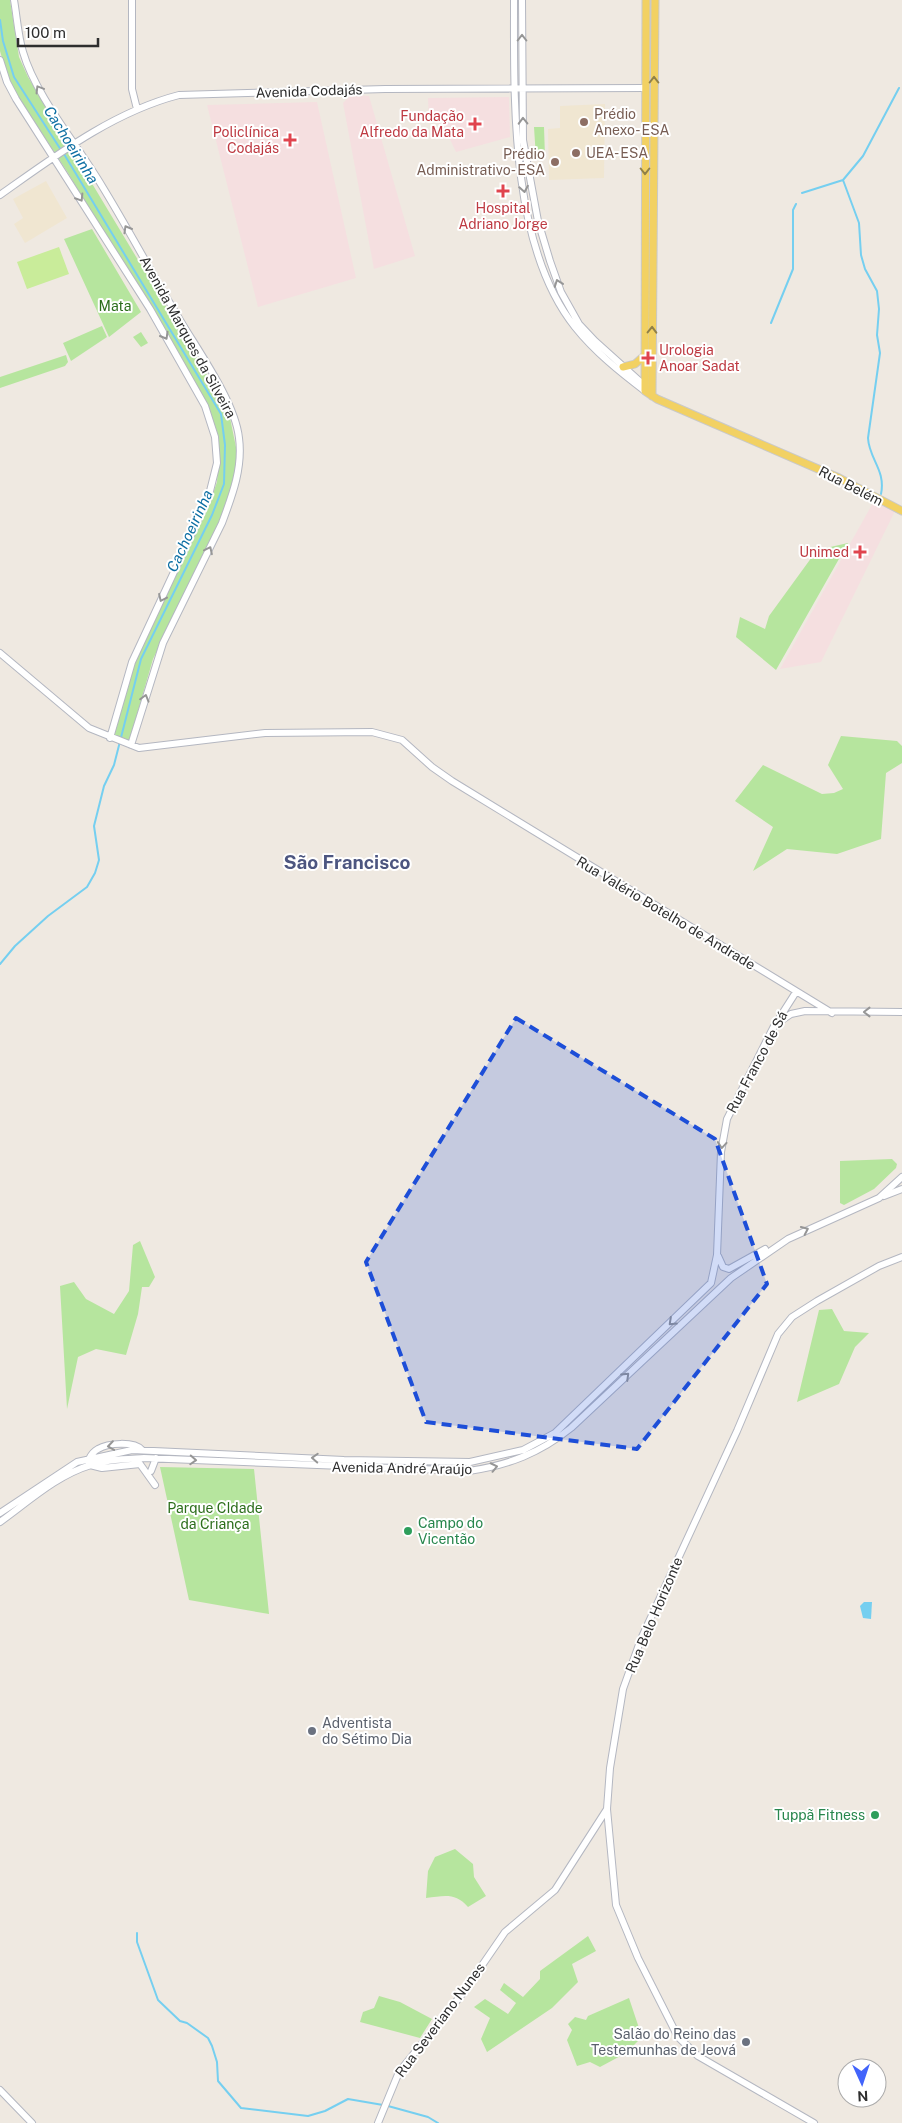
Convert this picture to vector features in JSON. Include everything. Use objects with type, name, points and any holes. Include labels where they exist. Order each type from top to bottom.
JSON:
[{"type":"main road","points":[[646,0],[645,152],[649,280]]},
{"type":"main road","points":[[649,391],[647,357],[654,151],[655,0]]},
{"type":"main road","points":[[645,152],[654,151]]},
{"type":"main road","points":[[623,367],[635,364],[647,357]]},
{"type":"main road","name":"Rua Belém","points":[[649,391],[662,399],[839,478],[902,511]]},
{"type":"street","name":"Avenida Marques da Silveira","points":[[14,0],[23,52],[37,86],[229,404],[235,419],[239,438],[238,470],[229,504],[222,523],[163,643],[130,745]]},
{"type":"street","points":[[132,0],[132,89],[138,109]]},
{"type":"street","points":[[514,0],[514,88],[518,154],[530,224],[542,264],[554,294],[574,326],[591,345],[649,391]]},
{"type":"street","points":[[522,0],[522,88],[525,156],[538,221],[550,261],[562,292],[579,324],[649,391]]},
{"type":"street","name":"Avenida Marques da Silveira","points":[[0,60],[7,82],[16,99],[56,156],[150,310],[205,406],[215,437],[217,453],[214,480],[208,499],[132,662],[112,739]]},
{"type":"street","name":"Avenida Codajás","points":[[0,195],[56,156],[138,109],[179,95],[384,89],[646,88]]},
{"type":"street","name":"Rua Valério Botelho de Andrade","points":[[0,653],[89,728],[112,739],[139,748],[162,747],[265,733],[372,732],[393,736],[402,740],[442,774],[796,992],[832,1012],[902,1012]]},
{"type":"street","name":"Rua Franco de Sá","points":[[708,1289],[714,1277],[717,1255],[721,1152],[727,1119],[773,1028],[796,992]]},
{"type":"street","points":[[773,1028],[784,1017],[797,1012],[832,1012]]},
{"type":"street","name":"Avenida André Araújo","points":[[0,1513],[67,1468],[90,1462],[156,1458],[470,1471],[510,1463],[541,1450],[571,1428],[731,1278],[780,1243],[879,1198],[902,1177]]},
{"type":"street","points":[[879,1198],[902,1189]]},
{"type":"street","points":[[717,1255],[720,1263],[729,1269],[780,1243]]},
{"type":"street","name":"Rua Belo Horizonte","points":[[814,2123],[698,2056],[678,2037],[618,1914],[614,1897],[607,1809],[610,1768],[623,1689],[631,1664],[737,1431],[778,1334],[792,1317],[817,1301],[902,1256]]},
{"type":"street","name":"Avenida André Araújo","points":[[0,1522],[50,1486],[90,1462],[98,1449],[105,1447],[129,1444],[138,1446],[142,1450],[450,1463],[507,1456],[538,1444],[554,1433],[708,1289]]},
{"type":"street","points":[[140,1464],[144,1458]]},
{"type":"street","points":[[151,1471],[156,1458]]},
{"type":"street","points":[[90,1462],[102,1468],[140,1464]]},
{"type":"street","points":[[140,1464],[155,1485]]},
{"type":"street","name":"Rua Severiano Nunes","points":[[378,2123],[398,2072],[458,2000],[498,1940],[555,1890],[607,1809]]},
{"type":"street","points":[[0,2090],[32,2123]]},
{"type":"highlighted area","points":[[516,1018],[715,1139],[767,1284],[637,1449],[426,1422],[366,1262]]},
{"type":"shaded area","points":[[351,95],[369,96],[415,256],[374,269],[343,103]]},
{"type":"shaded area","name":"Fundação Alfredo da Mata","points":[[509,97],[510,137],[456,152],[443,125],[429,121],[428,98]]},
{"type":"shaded area","points":[[317,102],[356,278],[258,307],[207,105]]},
{"type":"shaded area","name":"UEA- ESA","points":[[605,104],[604,178],[549,180],[548,129],[560,128],[560,106]]},
{"type":"shaded area","points":[[46,181],[67,218],[25,243],[14,224],[23,218],[13,199]]},
{"type":"shaded area","name":"Unimed","points":[[874,501],[895,511],[821,662],[780,669]]},
{"type":"green space","points":[[0,0],[10,0],[19,57],[28,77],[221,398],[230,418],[237,452],[234,486],[215,532],[153,659],[129,742],[113,737],[137,654],[208,508],[217,482],[219,449],[207,409],[68,173],[9,83],[0,51]]},
{"type":"green space","points":[[534,127],[544,127],[545,157],[536,158]]},
{"type":"green space","name":"Mata","points":[[92,229],[141,312],[109,337],[64,239]]},
{"type":"green space","points":[[59,247],[69,274],[27,289],[17,262]]},
{"type":"green space","points":[[102,326],[107,337],[71,361],[63,343]]},
{"type":"green space","points":[[141,332],[148,343],[141,347],[133,337]]},
{"type":"green space","points":[[66,355],[68,362],[65,366],[0,388],[0,377]]},
{"type":"green space","points":[[848,543],[776,670],[736,637],[740,617],[765,629],[769,616],[817,550]]},
{"type":"green space","points":[[841,736],[897,741],[902,746],[902,763],[886,773],[881,839],[837,854],[787,849],[753,871],[773,827],[735,801],[763,765],[822,794],[834,793],[843,789],[828,765]]},
{"type":"green space","points":[[892,1159],[897,1164],[896,1168],[874,1189],[844,1205],[840,1203],[840,1161]]},
{"type":"green space","points":[[140,1241],[155,1277],[149,1287],[142,1287],[138,1314],[126,1355],[96,1349],[78,1357],[67,1409],[60,1286],[74,1282],[86,1299],[114,1314],[129,1291],[133,1245]]},
{"type":"green space","points":[[832,1309],[844,1331],[869,1333],[855,1347],[839,1384],[797,1402],[819,1310]]},
{"type":"green space","name":"Parque CIdade da Criança","points":[[160,1467],[254,1469],[269,1614],[189,1600]]},
{"type":"green space","points":[[455,1849],[473,1864],[474,1877],[486,1896],[468,1907],[454,1897],[426,1898],[428,1871],[435,1857]]},
{"type":"green space","points":[[588,1936],[596,1951],[572,1964],[578,1982],[552,2008],[487,2052],[481,2039],[490,2018],[474,2007],[485,1999],[508,2014],[516,2003],[500,1990],[504,1983],[523,1997],[540,1979],[540,1971]]},
{"type":"green space","points":[[379,1996],[400,2002],[432,2019],[420,2038],[360,2022],[363,2012],[374,2008]]},
{"type":"green space","points":[[629,1998],[642,2037],[626,2053],[600,2067],[590,2062],[577,2066],[567,2040],[572,2030],[568,2024],[575,2017],[586,2020],[588,2016]]},
{"type":"water","points":[[864,1602],[872,1602],[871,1619],[863,1618],[860,1606]]},
{"type":"waterway","name":"Cachoeirinha","points":[[0,20],[3,41],[14,77],[61,150]]},
{"type":"waterway","points":[[802,193],[843,180],[863,156],[899,88]]},
{"type":"waterway","name":"Cachoeirinha","points":[[0,964],[15,946],[48,916],[87,887],[95,873],[99,860],[94,826],[104,786],[114,765],[141,659],[212,515],[224,484],[225,445],[221,414],[64,154]]},
{"type":"waterway","points":[[843,180],[859,223],[861,255],[865,269],[877,291],[879,309],[877,335],[880,353],[868,438],[881,478],[881,494]]},
{"type":"waterway","points":[[771,323],[793,269],[793,210],[796,204]]},
{"type":"waterway","points":[[137,1933],[137,1942],[158,2000],[180,2021],[187,2023],[208,2038],[217,2062],[218,2081],[241,2108],[308,2116],[325,2111],[348,2099],[383,2105]]},
{"type":"waterway","points":[[388,2106],[428,2117],[438,2123]]},
{"type":"place","name":"Prédio Anexo- ESA","points":[[584,122]]},
{"type":"place","name":"Fundação Alfredo da Mata","points":[[475,124]]},
{"type":"place","name":"Policlínica Codajás","points":[[290,140]]},
{"type":"place","name":"UEA- ESA","points":[[576,153]]},
{"type":"place","name":"Prédio Administrativo- ESA","points":[[555,162]]},
{"type":"place","name":"Hospital Adriano Jorge","points":[[503,191]]},
{"type":"place","name":"Urologia Anoar Sadat","points":[[648,358]]},
{"type":"place","name":"Unimed","points":[[860,552]]},
{"type":"place","name":"Campo do Vicentão","points":[[408,1531]]},
{"type":"place","name":"Adventista do Sétimo Dia","points":[[312,1731]]},
{"type":"place","name":"Tuppã Fitness","points":[[875,1815]]},
{"type":"place","name":"Salão do Reino das Testemunhas de Jeová","points":[[746,2042]]},
{"type":"district","name":"São Francisco","points":[[347,862]]}]
